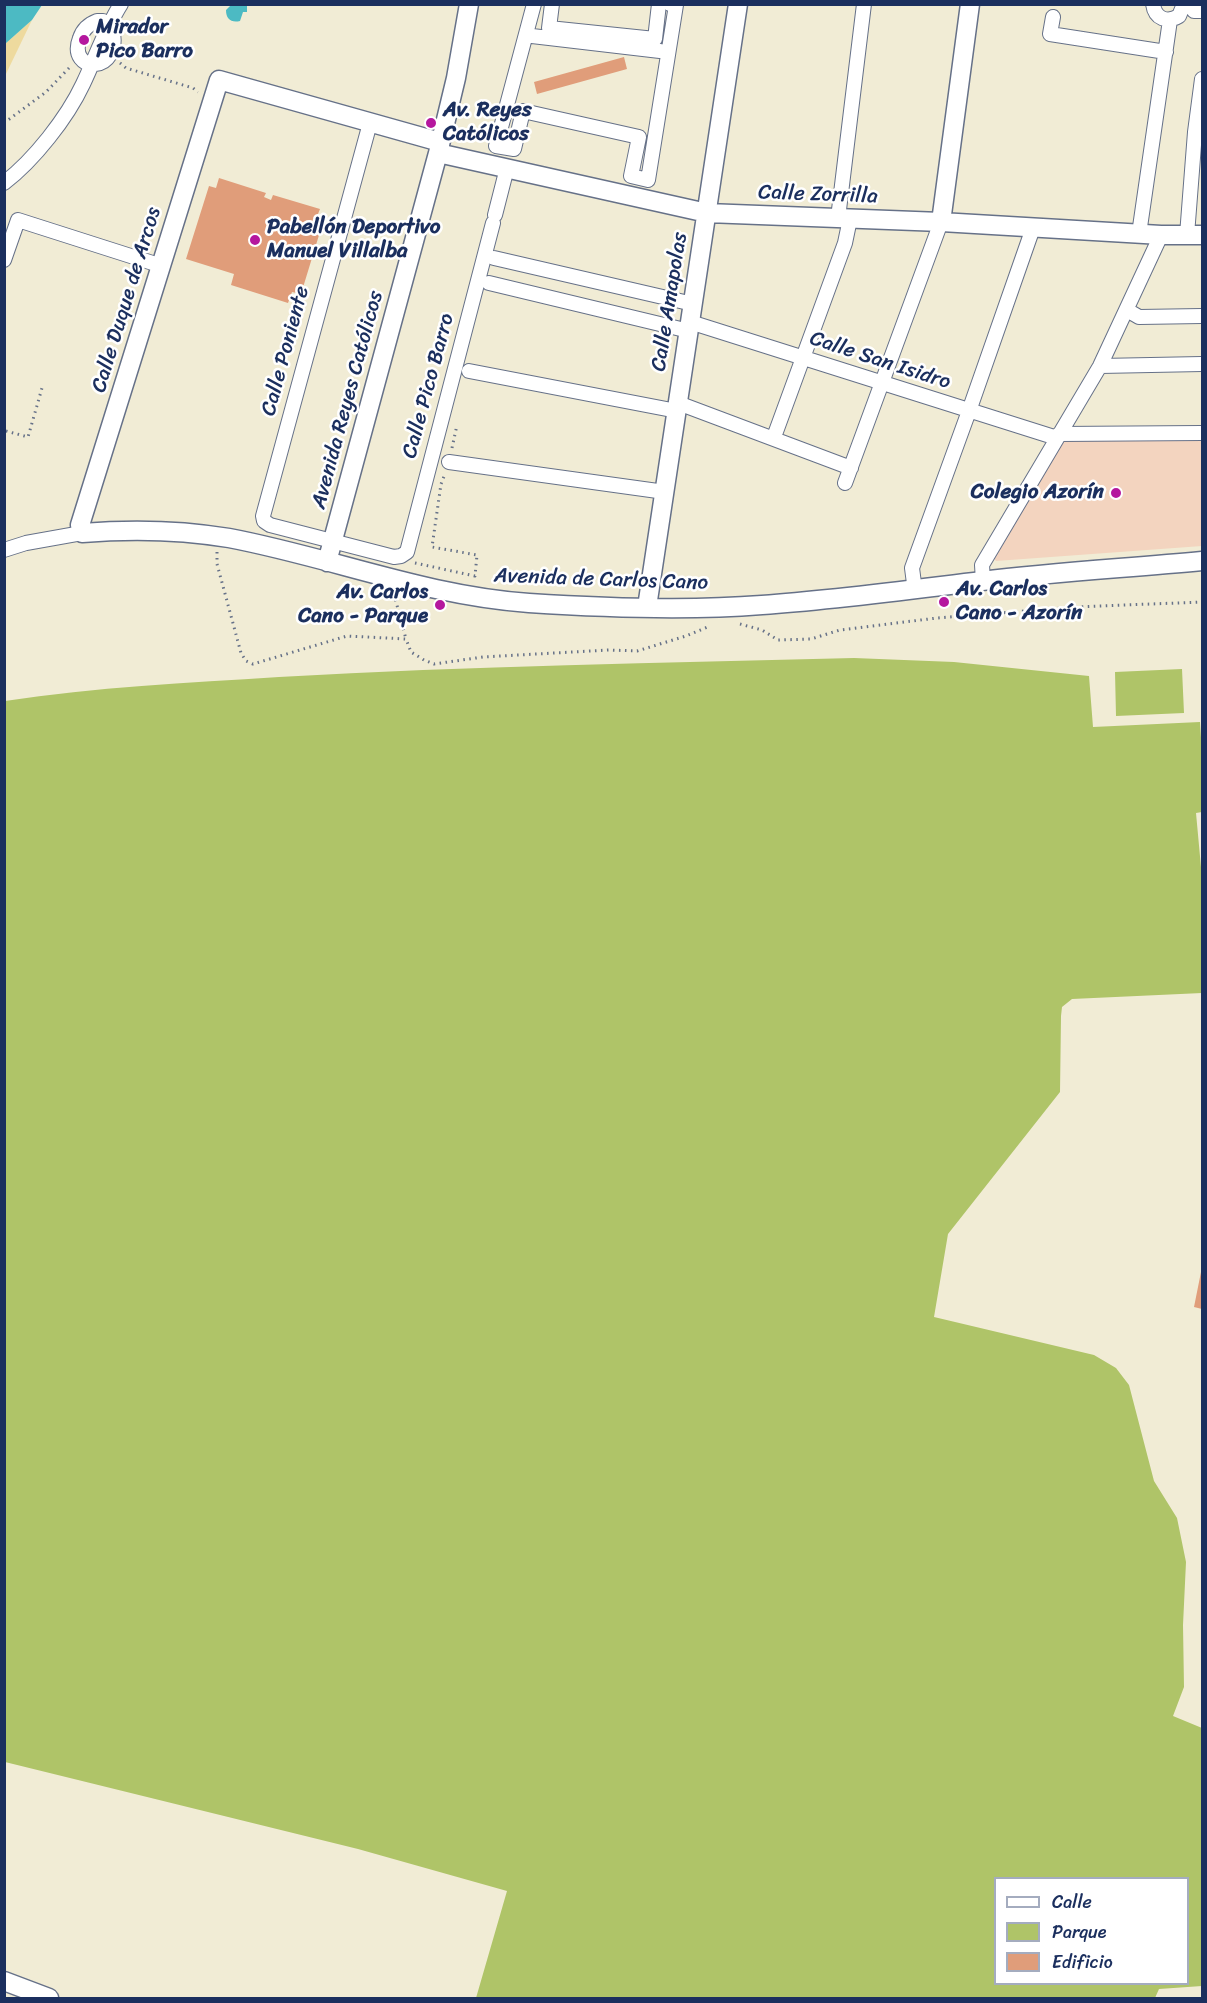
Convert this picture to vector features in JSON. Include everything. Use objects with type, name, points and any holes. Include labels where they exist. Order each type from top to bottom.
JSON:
[{"type":"street","points":[[108,24],[121,4]]},
{"type":"street","name":"Avenida Reyes Católicos","points":[[327,562],[439,147],[456,78],[469,4]]},
{"type":"street","points":[[534,4],[496,146],[514,150],[524,111],[639,137],[631,176],[643,179],[648,180],[675,5],[669,4],[660,51],[649,136],[643,179],[640,199]]},
{"type":"street","name":"Calle Pico Barro","points":[[401,556],[407,552],[494,219],[503,167],[503,147],[540,4]]},
{"type":"street","points":[[552,4],[549,28],[655,39],[659,4]]},
{"type":"street","name":"Calle Amapolas","points":[[647,607],[738,4]]},
{"type":"street","points":[[774,438],[845,243],[844,218],[864,4]]},
{"type":"street","points":[[845,483],[941,222],[970,4]]},
{"type":"street","points":[[1153,4],[1156,14],[1170,20],[1194,9]]},
{"type":"street","points":[[1053,17],[1050,34],[1166,52]]},
{"type":"street","points":[[1139,234],[1170,20]]},
{"type":"street","points":[[4,183],[41,145],[61,120],[82,87],[91,67],[103,62],[112,49],[113,33],[108,24],[97,21],[90,24],[81,35],[78,50],[84,61],[91,67]]},
{"type":"street","points":[[532,36],[660,51]]},
{"type":"street","points":[[1195,235],[1203,79]]},
{"type":"street","name":"Calle Zorrilla","points":[[219,80],[370,123],[503,167],[707,213],[1195,235]]},
{"type":"street","name":"Calle Duque de Arcos","points":[[82,533],[80,525],[219,80]]},
{"type":"street","points":[[514,104],[649,136]]},
{"type":"street","name":"Calle Poniente","points":[[332,541],[270,525],[264,521],[263,516],[370,123]]},
{"type":"street","points":[[4,260],[18,220],[162,266]]},
{"type":"street","points":[[915,591],[912,568],[1033,228]]},
{"type":"street","points":[[983,581],[982,565],[1100,366],[1161,235]]},
{"type":"street","points":[[494,258],[691,319]]},
{"type":"street","points":[[489,283],[691,319]]},
{"type":"street","points":[[1128,310],[1139,317],[1203,316]]},
{"type":"street","name":"Calle San Isidro","points":[[691,319],[882,384],[1058,436],[1203,433]]},
{"type":"street","points":[[1100,366],[1203,364]]},
{"type":"street","points":[[469,371],[677,407],[774,438],[851,468]]},
{"type":"street","points":[[449,462],[665,492]]},
{"type":"street","name":"Avenida de Carlos Cano","points":[[4,550],[26,543],[82,533],[115,530],[227,538],[408,584],[488,598],[527,603],[647,607],[760,606],[915,591],[983,581],[1203,561]]},
{"type":"street","points":[[332,541],[394,557],[401,556]]},
{"type":"street","points":[[4,1981],[49,1998]]},
{"type":"path","points":[[4,123],[46,92],[77,60],[91,67]]},
{"type":"path","points":[[6,431],[28,437],[42,388]]},
{"type":"path","points":[[401,556],[405,561],[475,576],[477,555],[432,547],[441,484],[449,462],[459,417]]},
{"type":"path","points":[[217,549],[217,564],[241,653],[246,661],[253,664],[347,636],[406,639]]},
{"type":"path","points":[[392,589],[411,652],[435,664],[483,657],[609,650],[637,651],[710,626]]},
{"type":"path","points":[[732,623],[762,630],[778,640],[811,639],[840,630],[936,618],[1076,607],[1203,602]]},
{"type":"shaded area","name":"Colegio Azorín","points":[[1202,439],[1202,546],[996,561],[992,556],[1062,440]]},
{"type":"green space","points":[[854,658],[954,662],[1089,676],[1093,727],[1200,722],[1202,812],[1196,813],[1202,878],[1202,993],[1072,999],[1062,1007],[1060,1092],[948,1234],[934,1317],[1094,1355],[1116,1368],[1129,1385],[1154,1481],[1177,1518],[1186,1562],[1183,1625],[1184,1687],[1173,1716],[1202,1728],[1202,1986],[1159,1989],[1155,1998],[476,1998],[507,1891],[358,1849],[5,1762],[5,701],[107,689],[176,684],[495,667]]},
{"type":"green space","points":[[1182,669],[1184,713],[1116,716],[1115,672]]},
{"type":"sand","points":[[32,20],[5,76],[5,44]]},
{"type":"water","points":[[5,4],[42,5],[32,20],[5,44]]},
{"type":"water","points":[[231,5],[247,5],[247,12],[243,12],[240,21],[232,21],[228,18],[226,10]]},
{"type":"building","points":[[624,57],[627,69],[537,94],[534,82]]},
{"type":"building","name":"Pabellón Deportivo Manuel Villalba","points":[[219,178],[266,193],[264,197],[271,200],[273,195],[320,209],[316,219],[323,222],[301,294],[292,292],[288,303],[231,285],[234,274],[186,259],[209,186],[216,188]]},
{"type":"building","points":[[1202,1273],[1202,1309],[1194,1307]]},
{"type":"place","name":"Mirador Pico Barro","points":[[84,40]]},
{"type":"place","name":"Av. Reyes Católicos","points":[[431,123]]},
{"type":"place","name":"Pabellón Deportivo Manuel Villalba","points":[[255,240]]},
{"type":"place","name":"Colegio Azorín","points":[[1116,493]]},
{"type":"place","name":"Av. Carlos Cano - Azorín","points":[[944,602]]},
{"type":"place","name":"Av. Carlos Cano - Parque","points":[[440,605]]}]
